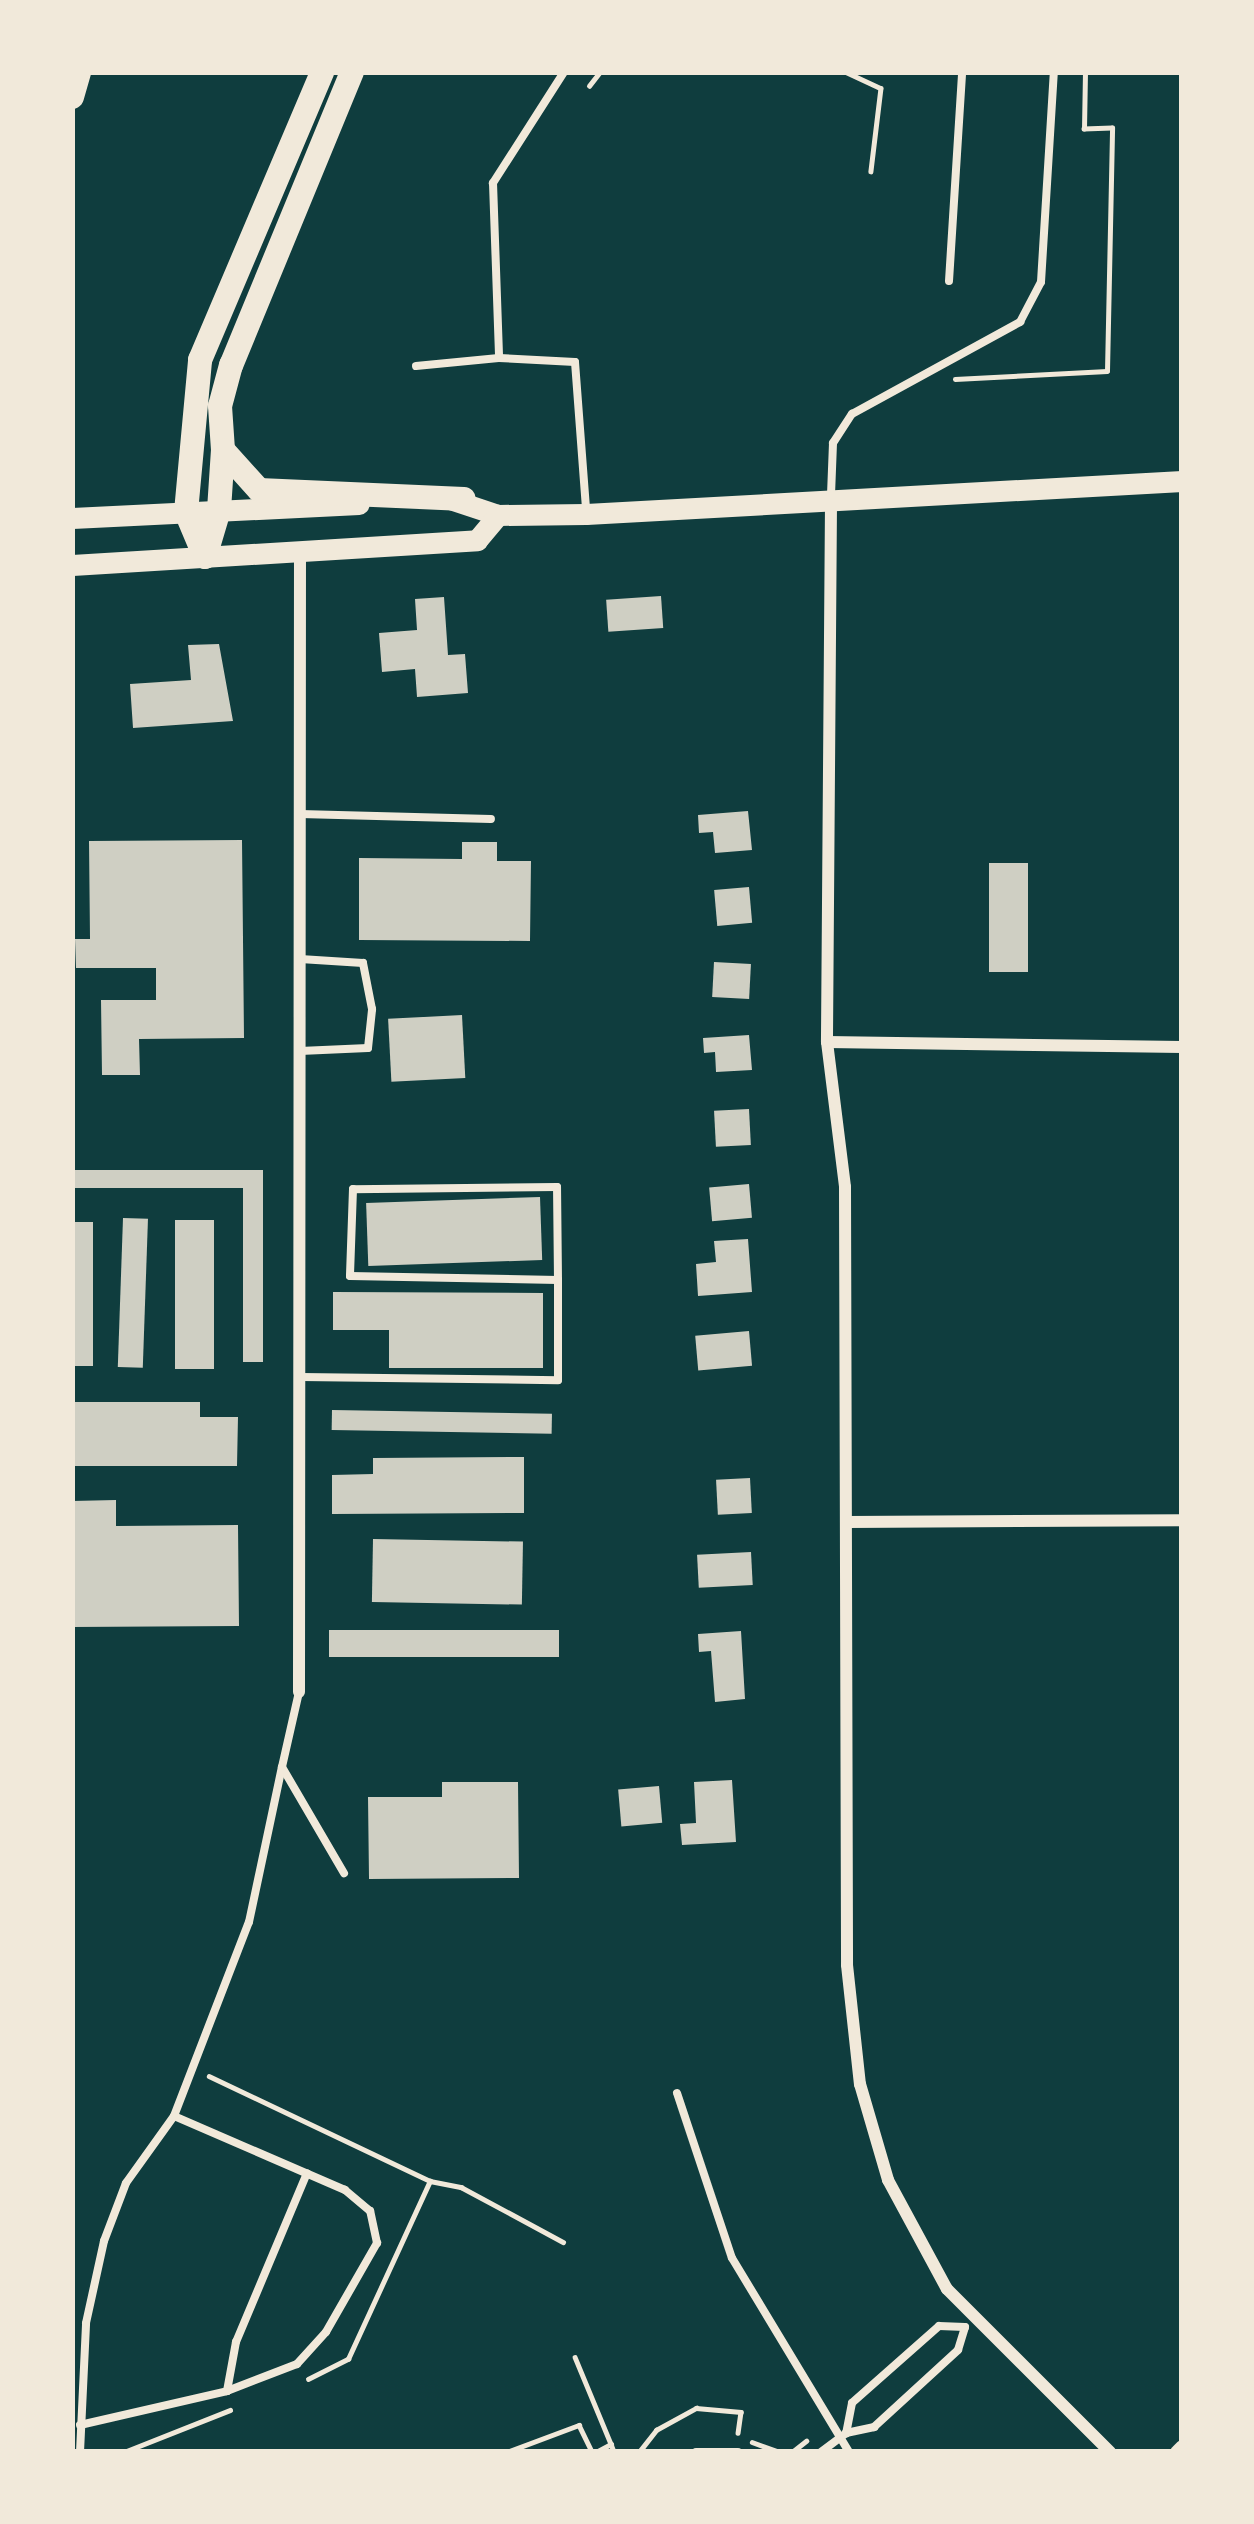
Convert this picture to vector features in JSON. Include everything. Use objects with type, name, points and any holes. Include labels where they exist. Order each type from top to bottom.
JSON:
[{"type":"highway","points":[[72,98],[79,72]]},
{"type":"highway","points":[[206,557],[186,512],[200,359],[322,72]]},
{"type":"highway","points":[[206,557],[220,510],[224,451],[220,406],[231,365],[352,72]]},
{"type":"highway","points":[[224,451],[259,490],[294,498],[464,499]]},
{"type":"main road","points":[[72,518],[464,499],[498,515],[586,514],[1182,481]]},
{"type":"main road","points":[[72,565],[477,540],[498,515]]},
{"type":"street","points":[[831,503],[827,1042],[845,1187],[847,1965],[860,2084],[888,2180],[969,2324],[1110,2452]]},
{"type":"street","points":[[299,1692],[300,551]]},
{"type":"street","points":[[827,1042],[1182,1047]]},
{"type":"street","points":[[847,1522],[1182,1520]]},
{"type":"lane","points":[[499,358],[493,183],[564,72]]},
{"type":"lane","points":[[949,281],[962,72]]},
{"type":"lane","points":[[831,503],[832,443],[852,414],[1019,322],[1041,282],[1054,72]]},
{"type":"lane","points":[[416,366],[499,358],[575,362],[586,514]]},
{"type":"lane","points":[[300,814],[491,819]]},
{"type":"lane","points":[[300,959],[363,963],[372,1009],[368,1048],[300,1051]]},
{"type":"lane","points":[[299,1377],[558,1379],[558,1280],[557,1187],[353,1189],[350,1276],[558,1280]]},
{"type":"lane","points":[[80,2452],[86,2323],[104,2241],[126,2183],[174,2116],[249,1922],[299,1692]]},
{"type":"lane","points":[[282,1767],[344,1873]]},
{"type":"lane","points":[[677,2092],[732,2258],[849,2452]]},
{"type":"lane","points":[[80,2426],[227,2391],[297,2364],[326,2332],[377,2243],[370,2211],[307,2173],[174,2116]]},
{"type":"lane","points":[[227,2391],[236,2342],[307,2173]]},
{"type":"lane","points":[[821,2452],[842,2437],[874,2427],[958,2350],[969,2324],[939,2326],[852,2403],[842,2437]]},
{"type":"lane","points":[[696,2452],[738,2452]]},
{"type":"path","points":[[589,86],[600,72]]},
{"type":"path","points":[[846,72],[881,88],[871,171]]},
{"type":"path","points":[[955,379],[1107,371],[1112,128],[1084,129],[1085,72]]},
{"type":"path","points":[[208,2077],[430,2181]]},
{"type":"path","points":[[507,2452],[579,2425],[594,2452],[613,2448],[575,2357]]},
{"type":"path","points":[[639,2452],[656,2430],[696,2408],[741,2411],[737,2434],[780,2452]]},
{"type":"building","points":[[661,596],[663,628],[608,632],[606,600]]},
{"type":"building","points":[[444,597],[448,655],[465,654],[468,693],[417,697],[415,669],[382,672],[379,633],[417,630],[415,599]]},
{"type":"building","points":[[219,644],[233,721],[133,728],[130,684],[191,680],[188,645]]},
{"type":"building","points":[[748,811],[752,850],[715,853],[713,832],[699,833],[698,815]]},
{"type":"building","points":[[242,840],[244,1038],[139,1039],[140,1075],[102,1075],[101,1000],[156,1000],[156,968],[76,968],[75,939],[90,939],[89,841]]},
{"type":"building","points":[[462,842],[497,842],[497,861],[531,861],[530,941],[359,940],[359,858],[462,859]]},
{"type":"building","points":[[989,863],[1028,863],[1028,972],[989,972]]},
{"type":"building","points":[[749,887],[752,923],[717,926],[714,890]]},
{"type":"building","points":[[714,962],[751,964],[749,999],[712,997]]},
{"type":"building","points":[[462,1015],[465,1078],[391,1082],[388,1019]]},
{"type":"building","points":[[749,1035],[752,1070],[716,1072],[715,1052],[704,1053],[703,1038]]},
{"type":"building","points":[[749,1109],[751,1145],[716,1147],[714,1111]]},
{"type":"building","points":[[73,1170],[263,1170],[263,1362],[243,1362],[243,1188],[73,1188]]},
{"type":"building","points":[[749,1184],[752,1218],[712,1221],[709,1187]]},
{"type":"building","points":[[540,1197],[542,1260],[368,1266],[366,1203]]},
{"type":"building","points":[[123,1218],[148,1219],[143,1368],[118,1367]]},
{"type":"building","points":[[175,1220],[214,1220],[214,1369],[175,1369]]},
{"type":"building","points":[[72,1222],[93,1222],[93,1366],[72,1366]]},
{"type":"building","points":[[748,1239],[752,1292],[698,1296],[696,1264],[716,1262],[714,1241]]},
{"type":"building","points":[[333,1292],[543,1293],[543,1368],[389,1368],[389,1330],[333,1330]]},
{"type":"building","points":[[749,1331],[752,1366],[698,1371],[695,1336]]},
{"type":"building","points":[[72,1402],[200,1402],[200,1417],[238,1417],[237,1466],[72,1466]]},
{"type":"building","points":[[332,1410],[552,1414],[552,1434],[332,1430]]},
{"type":"building","points":[[524,1457],[524,1513],[332,1514],[332,1475],[373,1474],[373,1458]]},
{"type":"building","points":[[750,1478],[752,1513],[718,1515],[716,1480]]},
{"type":"building","points":[[116,1500],[116,1526],[238,1525],[239,1626],[72,1627],[72,1501]]},
{"type":"building","points":[[373,1539],[523,1542],[522,1605],[372,1602]]},
{"type":"building","points":[[751,1552],[753,1585],[699,1588],[697,1555]]},
{"type":"building","points":[[329,1630],[559,1630],[559,1657],[329,1657]]},
{"type":"building","points":[[741,1631],[745,1699],[715,1702],[711,1651],[699,1652],[698,1634]]},
{"type":"building","points":[[732,1780],[736,1842],[682,1845],[680,1824],[696,1823],[694,1782]]},
{"type":"building","points":[[442,1782],[518,1782],[519,1878],[369,1879],[368,1797],[442,1797]]},
{"type":"building","points":[[659,1786],[662,1823],[621,1826],[618,1790]]}]
